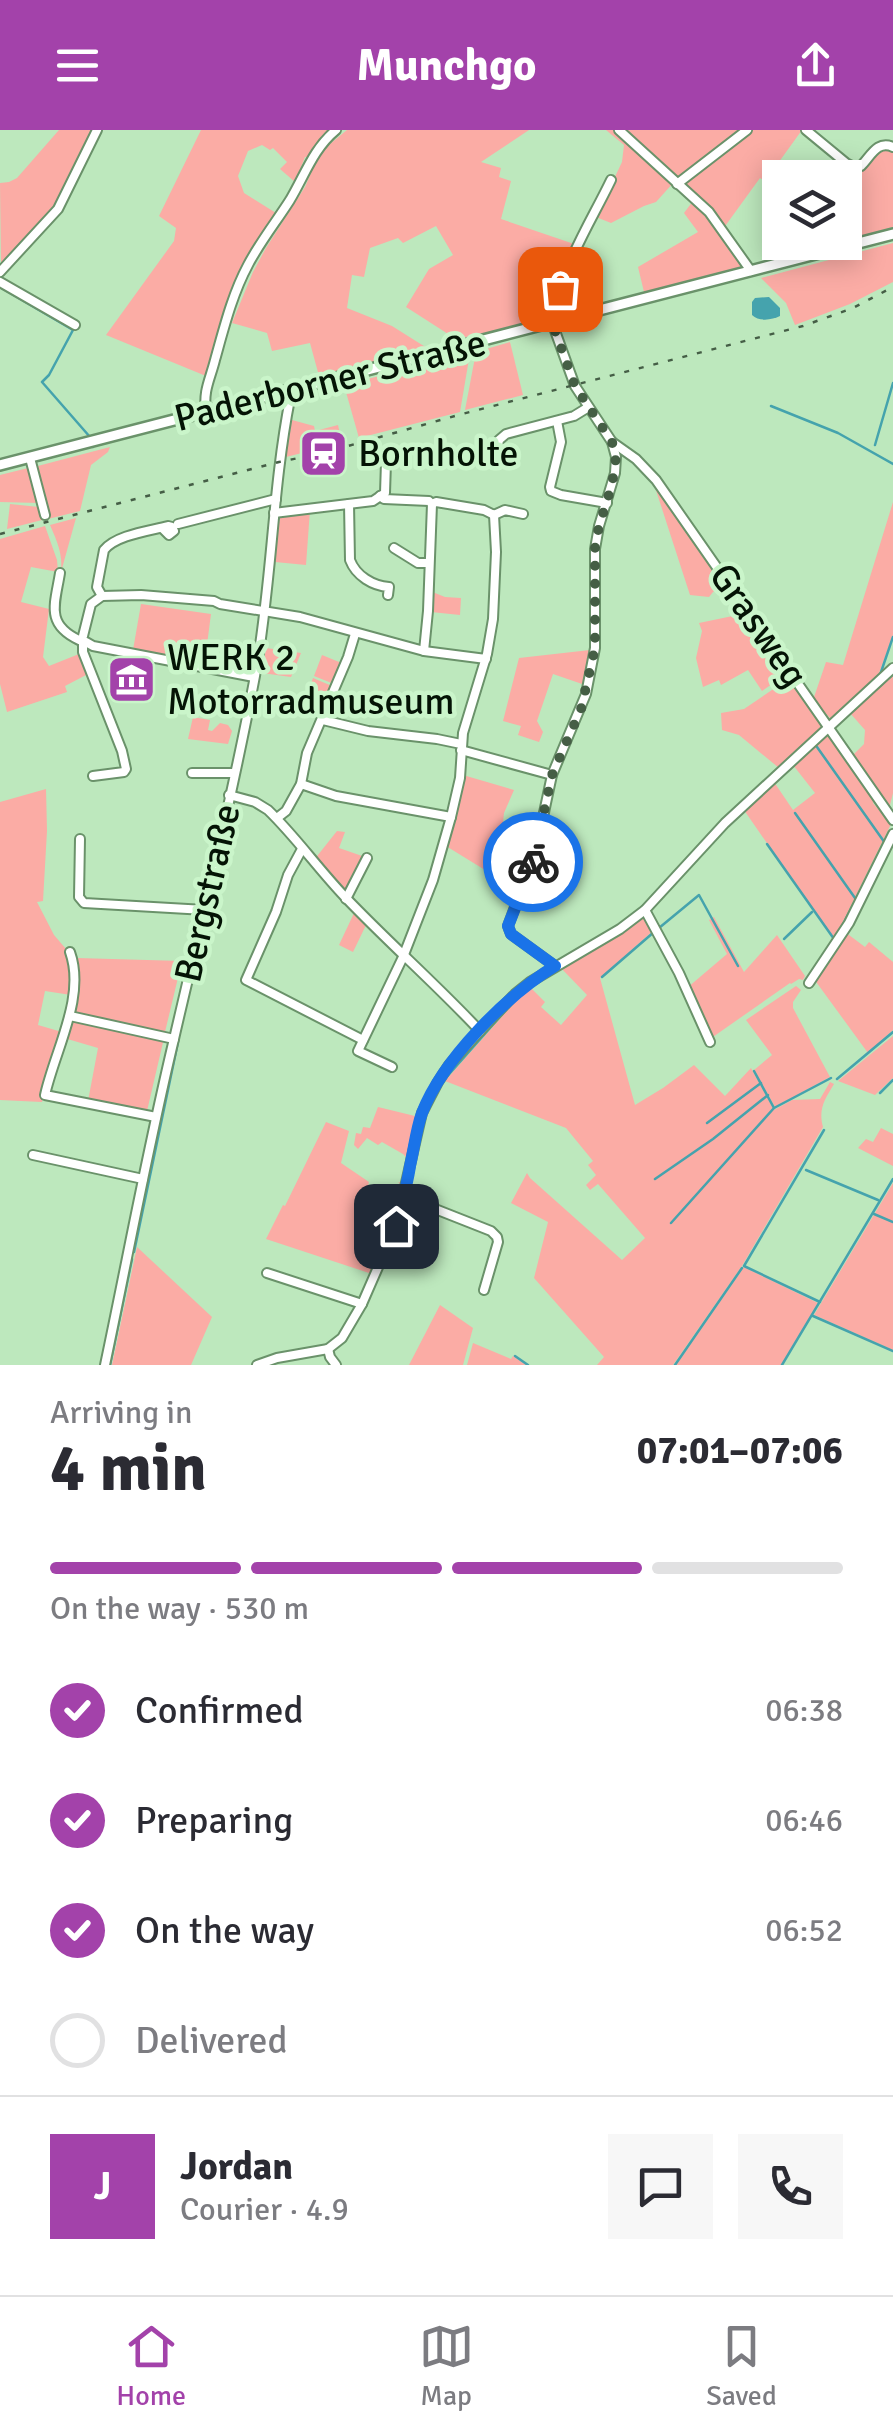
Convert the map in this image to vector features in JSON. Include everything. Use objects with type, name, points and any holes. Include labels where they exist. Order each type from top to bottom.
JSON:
[{"type":"main road","name":"Paderborner Straße","points":[[0,466],[893,234]]},
{"type":"street","points":[[0,272],[58,209],[97,130]]},
{"type":"street","points":[[206,412],[206,383],[246,269],[300,183],[311,158],[336,130]]},
{"type":"street","points":[[619,130],[709,212],[751,271]]},
{"type":"street","points":[[678,184],[747,130]]},
{"type":"street","points":[[806,130],[854,167],[861,166],[880,146],[893,147]]},
{"type":"street","points":[[554,322],[566,273],[611,180]]},
{"type":"street","points":[[0,282],[75,325]]},
{"type":"street","name":"Grasweg","points":[[554,322],[572,378],[588,408],[612,442],[656,480],[893,820]]},
{"type":"street","name":"Bergstraße","points":[[105,1365],[254,677],[285,418],[284,392]]},
{"type":"street","points":[[497,452],[499,440],[506,434],[574,416],[588,408]]},
{"type":"street","points":[[556,421],[561,438],[551,490],[607,503]]},
{"type":"street","points":[[555,966],[511,934],[508,926],[536,850],[552,775],[581,709],[595,648],[595,548],[614,473],[616,457],[612,442]]},
{"type":"street","points":[[274,512],[373,501],[385,493],[386,462],[404,453]]},
{"type":"street","points":[[30,458],[45,516]]},
{"type":"street","points":[[380,496],[436,502],[494,515]]},
{"type":"street","points":[[178,524],[276,499]]},
{"type":"street","points":[[348,504],[351,563],[375,586]]},
{"type":"street","points":[[424,652],[432,504]]},
{"type":"street","points":[[494,515],[505,510],[523,514]]},
{"type":"street","points":[[392,1068],[358,1052],[403,957],[433,880],[451,817],[460,778],[461,747],[486,659],[492,619],[494,515]]},
{"type":"street","points":[[102,596],[97,587],[108,545],[117,539],[162,528]]},
{"type":"street","points":[[394,548],[418,563],[428,564]]},
{"type":"street","points":[[60,574],[54,608],[64,631],[93,646],[254,677]]},
{"type":"street","points":[[93,776],[126,769],[84,652],[91,604],[102,596],[188,598],[264,610],[424,652],[486,659]]},
{"type":"street","points":[[277,818],[286,811],[300,784],[307,754],[354,634]]},
{"type":"street","points":[[257,1365],[328,1349],[342,1338],[386,1252],[405,1194],[422,1113],[449,1065],[480,1031],[515,994],[645,910],[725,823],[893,668]]},
{"type":"street","points":[[323,720],[368,731],[437,739],[552,775]]},
{"type":"street","points":[[192,773],[234,773]]},
{"type":"street","points":[[300,784],[336,796],[451,817]]},
{"type":"street","points":[[229,795],[264,806],[277,818],[346,898],[480,1031]]},
{"type":"street","points":[[809,983],[849,923],[893,834]]},
{"type":"street","points":[[80,839],[79,897],[84,903],[206,910]]},
{"type":"street","points":[[302,849],[246,980],[363,1040]]},
{"type":"street","points":[[346,898],[367,858]]},
{"type":"street","points":[[645,910],[710,1042]]},
{"type":"street","points":[[70,952],[74,963],[73,999],[45,1095],[156,1117]]},
{"type":"street","points":[[70,1016],[174,1038]]},
{"type":"street","points":[[33,1155],[143,1179]]},
{"type":"street","points":[[405,1194],[497,1237],[484,1290]]},
{"type":"street","points":[[267,1273],[362,1304]]},
{"type":"street","points":[[328,1349],[336,1365]]},
{"type":"shaded area","points":[[59,130],[93,130],[55,207],[1,264],[0,183],[17,178]]},
{"type":"shaded area","points":[[201,130],[332,130],[305,157],[295,182],[280,169],[287,162],[273,148],[262,145],[248,151],[238,176],[244,193],[276,213],[242,268],[206,376],[106,335],[174,241],[176,228],[159,216]]},
{"type":"shaded area","points":[[347,130],[529,130],[481,162],[501,168],[499,177],[511,181],[501,219],[577,245],[563,271],[530,259],[520,288],[522,306],[528,306],[532,323],[459,341],[406,307],[429,269],[453,255],[436,226],[403,243],[398,238],[370,248],[364,277],[352,275],[347,308],[392,326],[427,348],[319,376],[310,343],[272,351],[267,333],[232,323],[253,272],[305,187],[316,161]]},
{"type":"shaded area","points":[[606,130],[617,130],[674,182],[656,202],[611,223],[596,217],[622,162],[624,145]]},
{"type":"shaded area","points":[[623,130],[743,130],[677,179]]},
{"type":"shaded area","points":[[749,130],[802,130],[780,160],[762,160],[762,179],[723,229],[683,181]]},
{"type":"shaded area","points":[[880,148],[893,150],[893,227],[862,235],[862,168]]},
{"type":"shaded area","points":[[693,201],[707,213],[744,266],[644,292],[638,267],[698,232],[684,213]]},
{"type":"shaded area","points":[[893,243],[893,282],[795,325],[786,303],[761,278],[829,260],[862,260],[862,251]]},
{"type":"shaded area","points":[[510,342],[523,395],[465,410],[476,352]]},
{"type":"shaded area","points":[[470,353],[460,412],[359,438],[344,385]]},
{"type":"shaded area","points":[[292,420],[314,426],[315,431],[338,425],[342,443],[286,457]]},
{"type":"shaded area","points":[[110,447],[91,465],[80,511],[48,519],[34,467]]},
{"type":"shaded area","points":[[28,468],[38,503],[0,502],[0,475]]},
{"type":"shaded area","points":[[652,478],[728,586],[709,597],[690,595]]},
{"type":"shaded area","points":[[893,502],[893,635],[878,676],[831,719],[813,700],[826,662],[843,665]]},
{"type":"shaded area","points":[[10,504],[39,507],[42,520],[7,529]]},
{"type":"shaded area","points":[[310,510],[306,565],[275,562],[280,514]]},
{"type":"shaded area","points":[[76,518],[61,572],[60,553],[50,525]]},
{"type":"shaded area","points":[[45,526],[58,572],[31,567],[21,602],[49,609],[43,657],[49,666],[79,654],[88,674],[65,686],[67,692],[7,712],[0,684],[0,539]]},
{"type":"shaded area","points":[[430,591],[461,598],[460,615],[431,612]]},
{"type":"shaded area","points":[[141,604],[211,614],[205,660],[133,650]]},
{"type":"shaded area","points":[[747,613],[788,673],[762,691],[748,670],[721,685],[719,680],[703,687],[696,658],[702,631],[699,623]]},
{"type":"shaded area","points":[[266,648],[301,653],[291,677],[262,673]]},
{"type":"shaded area","points":[[593,651],[585,685],[553,674],[537,721],[543,732],[539,742],[518,735],[521,726],[503,721],[519,658]]},
{"type":"shaded area","points":[[322,655],[344,664],[334,684],[314,676]]},
{"type":"shaded area","points":[[893,676],[893,793],[889,809],[853,755],[864,744],[865,730],[850,713]]},
{"type":"shaded area","points":[[791,677],[825,726],[779,768],[739,735],[722,730],[721,713],[744,709]]},
{"type":"shaded area","points":[[313,678],[332,686],[322,706],[305,699]]},
{"type":"shaded area","points":[[193,717],[210,720],[208,730],[212,731],[220,723],[228,725],[232,731],[228,744],[188,739]]},
{"type":"shaded area","points":[[830,736],[891,824],[834,940],[744,810],[774,782],[793,810],[815,793],[793,765]]},
{"type":"shaded area","points":[[463,775],[514,790],[503,822],[513,834],[530,843],[528,850],[513,846],[508,866],[494,856],[485,870],[446,846]]},
{"type":"shaded area","points":[[46,789],[43,901],[37,902],[66,949],[72,974],[71,995],[45,991],[38,1025],[62,1032],[42,1102],[0,1100],[0,802]]},
{"type":"shaded area","points":[[337,831],[345,832],[339,848],[365,857],[346,892],[314,860]]},
{"type":"shaded area","points":[[355,911],[367,923],[353,952],[339,945]]},
{"type":"shaded area","points":[[643,916],[655,929],[600,978],[635,1105],[694,1065],[725,1096],[751,1068],[774,1110],[792,1100],[820,1099],[830,1082],[834,1084],[822,1109],[823,1127],[742,1266],[673,1365],[597,1365],[604,1357],[534,1278],[548,1222],[511,1203],[527,1173],[622,1260],[645,1238],[598,1184],[590,1190],[586,1185],[596,1175],[588,1165],[593,1161],[566,1128],[445,1081],[531,988],[545,1002],[541,1007],[561,1025],[587,995],[560,967]]},
{"type":"shaded area","points":[[714,917],[744,972],[777,935],[805,976],[710,1039],[687,988],[727,954],[709,920]]},
{"type":"shaded area","points":[[845,932],[865,947],[869,942],[893,962],[893,1030],[868,1053],[814,979]]},
{"type":"shaded area","points":[[77,958],[182,961],[165,1032],[74,1013]]},
{"type":"shaded area","points":[[796,986],[801,990],[793,1008],[830,1077],[775,1107],[754,1070],[772,1055],[746,1020]]},
{"type":"shaded area","points":[[71,1019],[164,1038],[147,1111],[88,1101],[98,1048],[64,1038]]},
{"type":"shaded area","points":[[893,1036],[893,1078],[875,1095],[838,1081]]},
{"type":"shaded area","points":[[378,1107],[419,1117],[409,1160],[382,1142],[378,1145],[367,1138],[358,1149],[354,1145],[356,1133],[361,1134],[363,1127],[370,1128]]},
{"type":"shaded area","points":[[326,1122],[349,1131],[341,1163],[369,1182],[368,1186],[392,1202],[401,1185],[398,1182],[402,1183],[404,1188],[372,1274],[266,1239]]},
{"type":"shaded area","points":[[881,1128],[893,1134],[893,1166],[858,1148],[866,1139],[873,1142]]},
{"type":"shaded area","points":[[893,1183],[893,1350],[814,1315]]},
{"type":"shaded area","points":[[137,1247],[212,1317],[191,1365],[112,1365]]},
{"type":"shaded area","points":[[744,1267],[818,1303],[781,1365],[676,1365]]},
{"type":"shaded area","points":[[440,1305],[473,1328],[463,1365],[409,1365]]},
{"type":"shaded area","points":[[473,1343],[511,1359],[513,1356],[526,1365],[467,1365]]},
{"type":"water","points":[[769,297],[780,308],[780,316],[766,320],[752,315],[755,298]]},
{"type":"waterway","points":[[32,242],[57,215]]},
{"type":"waterway","points":[[0,287],[73,330],[42,382],[90,437]]},
{"type":"waterway","points":[[875,445],[893,383]]},
{"type":"waterway","points":[[771,406],[838,433],[893,464]]},
{"type":"waterway","points":[[880,675],[893,637]]},
{"type":"waterway","points":[[850,713],[893,674]]},
{"type":"waterway","points":[[817,747],[885,843]]},
{"type":"waterway","points":[[795,813],[855,898]]},
{"type":"waterway","points":[[767,844],[836,937]]},
{"type":"waterway","points":[[840,930],[864,884]]},
{"type":"waterway","points":[[659,928],[699,895],[738,966]]},
{"type":"waterway","points":[[784,939],[812,912]]},
{"type":"waterway","points":[[602,977],[654,932]]},
{"type":"waterway","points":[[444,1080],[527,990]]},
{"type":"waterway","points":[[837,1079],[893,1032]]},
{"type":"waterway","points":[[134,1252],[178,1042]]},
{"type":"waterway","points":[[754,1071],[774,1108]]},
{"type":"waterway","points":[[671,1223],[774,1108],[831,1078]]},
{"type":"waterway","points":[[880,1093],[893,1080]]},
{"type":"waterway","points":[[707,1123],[761,1083]]},
{"type":"waterway","points":[[655,1179],[768,1095]]},
{"type":"waterway","points":[[820,1302],[744,1266],[824,1130]]},
{"type":"waterway","points":[[806,1170],[878,1200]]},
{"type":"waterway","points":[[782,1365],[893,1179]]},
{"type":"waterway","points":[[874,1214],[893,1222]]},
{"type":"waterway","points":[[110,1365],[132,1259]]},
{"type":"waterway","points":[[675,1365],[742,1268]]},
{"type":"waterway","points":[[813,1316],[893,1351]]},
{"type":"waterway","points":[[515,1356],[528,1365]]},
{"type":"railway","points":[[0,534],[803,326],[853,308],[893,287]]},
{"type":"way so far","points":[[533,862],[552,775],[586,694],[597,624],[595,548],[616,457],[612,442],[575,386],[554,328],[560,289]]},
{"type":"place","name":"Bornholte","points":[[323,453]]},
{"type":"place","name":"WERK 2 Motorradmuseum","points":[[132,679]]},
{"type":"route","points":[[396,1226],[422,1113],[438,1082],[515,994],[555,966],[511,934],[508,926],[533,862]]}]
